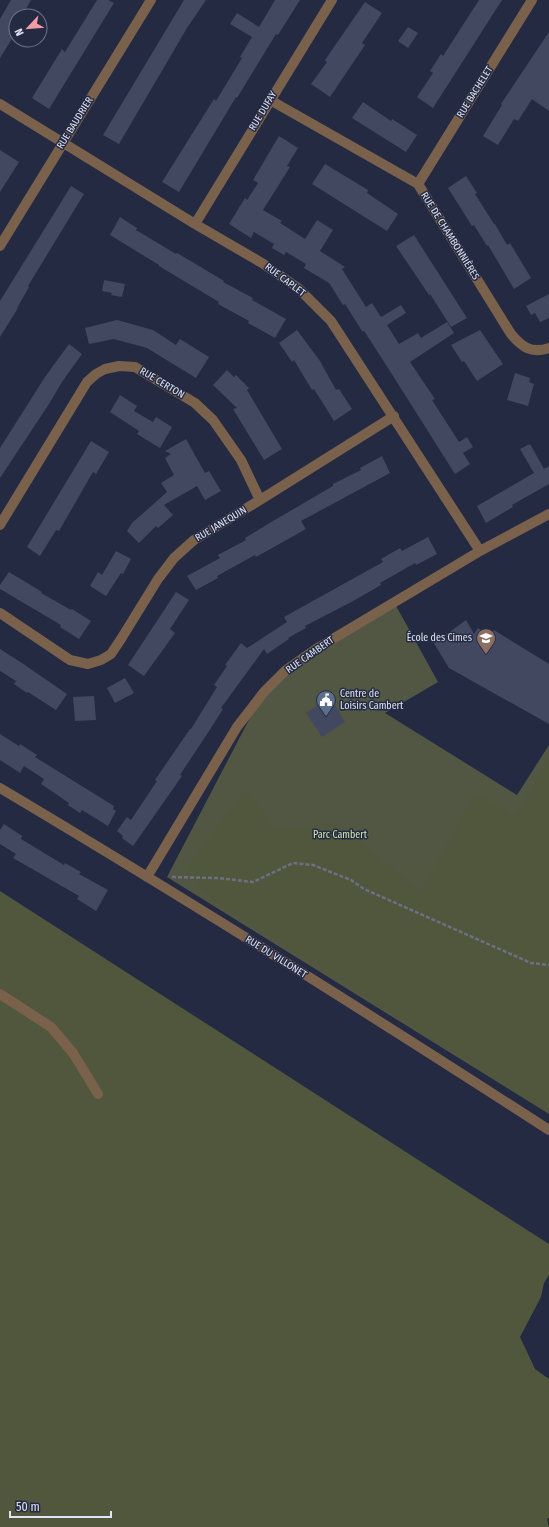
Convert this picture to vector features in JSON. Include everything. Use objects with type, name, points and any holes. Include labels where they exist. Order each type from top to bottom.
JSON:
[{"type":"street","name":"RUE BAUDRIER","points":[[0,246],[151,0]]},
{"type":"street","name":"RUE DUFAY","points":[[195,224],[332,0]]},
{"type":"street","name":"RUE BACHELET","points":[[418,184],[532,0]]},
{"type":"street","name":"RUE DE CHAMBONNIÈRES","points":[[270,100],[418,184],[511,334],[520,344],[528,349],[537,351],[549,348]]},
{"type":"street","name":"RUE CAPLET","points":[[0,104],[195,224],[262,263],[298,288],[331,321],[394,416],[480,551]]},
{"type":"street","name":"RUE CERTON","points":[[0,525],[87,382],[96,374],[105,369],[119,366],[135,367],[195,403],[213,420],[241,460],[260,500]]},
{"type":"street","name":"RUE JANEQUIN","points":[[0,613],[70,660],[88,664],[101,660],[111,654],[158,579],[174,558],[194,540],[394,416]]},
{"type":"street","name":"RUE CAMBERT","points":[[147,877],[237,727],[264,692],[286,670],[316,649],[480,551],[549,514]]},
{"type":"street","name":"RUE DU VILLONET","points":[[0,788],[147,877],[418,1046],[549,1130]]},
{"type":"street","points":[[0,994],[51,1027],[73,1053],[98,1094]]},
{"type":"path","points":[[171,877],[218,878],[253,882],[293,863],[313,865],[351,880],[364,889],[531,963],[549,965]]},
{"type":"green space","name":"Parc Cambert","points":[[395,604],[438,682],[385,713],[517,795],[549,745],[549,1114],[167,877],[253,712],[283,676]]},
{"type":"green space","points":[[549,757],[549,1113],[215,902],[186,869],[245,790],[276,828],[340,824],[421,892],[475,793],[516,816]]},
{"type":"green space","points":[[0,891],[549,1244],[549,1275],[544,1283],[541,1297],[520,1337],[535,1369],[549,1379],[549,1518],[547,1519],[549,1527],[0,1527]]},
{"type":"building","points":[[11,0],[31,0],[26,8],[8,8],[8,45],[0,58],[0,19]]},
{"type":"building","points":[[97,0],[108,0],[114,3],[49,109],[32,98],[62,49],[65,52]]},
{"type":"building","points":[[184,0],[206,0],[187,28],[119,144],[103,135]]},
{"type":"building","points":[[275,0],[300,0],[278,35],[276,34],[237,98],[236,97],[179,192],[162,182],[214,99],[216,101],[242,58],[240,57],[252,37],[230,24],[237,13],[259,27]]},
{"type":"building","points":[[479,0],[502,0],[433,108],[417,97],[433,73],[430,71],[441,54],[443,56]]},
{"type":"building","points":[[365,2],[382,13],[362,43],[365,45],[330,97],[311,84],[327,62],[325,60]]},
{"type":"building","points":[[408,27],[418,33],[408,48],[398,41]]},
{"type":"building","points":[[549,32],[549,111],[532,99],[518,121],[514,119],[498,145],[483,136],[502,105],[501,104]]},
{"type":"building","points":[[363,102],[391,121],[392,119],[417,135],[406,152],[352,118]]},
{"type":"building","points":[[279,136],[298,148],[287,166],[290,167],[263,210],[282,221],[280,223],[305,239],[317,220],[333,230],[320,251],[345,267],[342,269],[366,307],[372,303],[381,317],[401,305],[406,313],[387,325],[399,344],[418,333],[421,338],[447,322],[454,333],[410,362],[435,399],[432,400],[459,442],[467,437],[473,447],[463,453],[470,464],[455,474],[364,331],[362,331],[345,304],[343,305],[329,283],[304,268],[306,264],[286,252],[284,255],[272,248],[274,244],[254,232],[251,238],[229,224],[245,198],[247,200],[258,183],[253,180]]},
{"type":"building","points":[[0,150],[19,162],[0,192]]},
{"type":"building","points":[[325,164],[368,190],[367,193],[398,214],[387,231],[312,184]]},
{"type":"building","points":[[466,176],[477,193],[475,194],[507,245],[510,243],[531,278],[514,289],[488,245],[487,246],[474,225],[472,226],[448,188]]},
{"type":"building","points":[[71,186],[84,194],[28,286],[29,287],[18,308],[0,337],[0,301]]},
{"type":"building","points":[[120,217],[137,228],[136,230],[194,263],[224,281],[223,282],[253,298],[252,300],[286,319],[275,338],[248,323],[249,321],[218,304],[219,302],[110,235]]},
{"type":"building","points":[[414,235],[467,318],[451,327],[396,246]]},
{"type":"building","points":[[104,280],[125,284],[122,297],[111,295],[112,293],[102,291]]},
{"type":"building","points":[[549,294],[549,318],[540,322],[535,313],[531,315],[526,306]]},
{"type":"building","points":[[117,320],[153,330],[176,345],[180,339],[209,357],[196,378],[147,348],[114,339],[89,344],[85,328]]},
{"type":"building","points":[[297,330],[320,361],[336,390],[339,389],[352,409],[334,421],[314,389],[312,390],[294,360],[292,362],[279,343]]},
{"type":"building","points":[[480,330],[503,364],[477,381],[451,345]]},
{"type":"building","points":[[69,344],[82,354],[62,382],[0,478],[0,448],[45,377]]},
{"type":"building","points":[[227,370],[234,377],[236,375],[249,388],[247,390],[282,449],[264,460],[233,409],[237,408],[213,385]]},
{"type":"building","points":[[515,373],[530,378],[529,382],[534,384],[528,406],[507,400]]},
{"type":"building","points":[[120,395],[137,406],[134,411],[153,422],[156,417],[172,427],[160,448],[137,434],[139,431],[110,412]]},
{"type":"building","points":[[186,439],[205,473],[209,471],[221,491],[205,500],[197,486],[164,505],[173,515],[158,528],[156,526],[139,543],[127,531],[132,523],[167,492],[161,483],[174,475],[165,458],[171,454],[165,451]]},
{"type":"building","points":[[91,441],[109,452],[96,474],[93,472],[59,531],[56,530],[40,556],[27,547]]},
{"type":"building","points":[[530,444],[544,469],[549,466],[549,484],[512,505],[513,507],[486,523],[477,506],[534,473],[520,449]]},
{"type":"building","points":[[382,456],[390,473],[301,521],[306,529],[256,557],[255,555],[217,576],[218,578],[196,590],[187,576],[220,558],[218,555],[246,540],[245,538],[333,486],[333,484],[361,470],[360,468]]},
{"type":"building","points":[[428,537],[437,554],[416,565],[415,563],[380,583],[381,585],[355,600],[305,626],[306,628],[288,638],[289,639],[267,654],[264,649],[221,708],[223,709],[180,775],[182,776],[133,846],[122,838],[123,836],[117,831],[127,817],[131,820],[157,781],[155,780],[191,729],[217,687],[214,685],[227,666],[225,665],[241,643],[247,648],[287,622],[284,617],[383,562],[381,559],[400,548],[402,551]]},
{"type":"building","points":[[116,551],[131,559],[123,574],[121,573],[106,596],[90,586],[98,572],[102,575]]},
{"type":"building","points":[[9,572],[42,592],[41,593],[91,621],[79,639],[60,627],[61,625],[0,589],[0,585]]},
{"type":"building","points":[[176,592],[189,600],[170,629],[175,633],[144,676],[128,665]]},
{"type":"building","name":"École des Cimes","points":[[466,620],[474,634],[478,628],[490,636],[494,630],[549,664],[549,724],[449,668],[432,640],[438,633],[444,636]]},
{"type":"building","points":[[0,649],[67,694],[56,710],[14,684],[16,681],[0,671]]},
{"type":"building","points":[[125,678],[134,693],[115,703],[107,688]]},
{"type":"building","points":[[94,696],[96,720],[75,721],[73,697]]},
{"type":"building","name":"Centre de Loisirs Cambert","points":[[330,697],[345,722],[322,737],[306,713]]},
{"type":"building","points":[[0,734],[19,746],[20,744],[37,755],[35,757],[114,806],[113,809],[116,811],[108,826],[82,810],[80,813],[68,805],[69,803],[41,784],[44,779],[24,766],[20,773],[0,760]]},
{"type":"building","points":[[4,824],[22,836],[21,839],[64,865],[65,863],[81,872],[79,874],[108,890],[96,911],[77,899],[79,896],[13,858],[16,854],[0,844],[0,830]]},
{"type":"place","name":"École des Cimes","points":[[486,655]]},
{"type":"place","name":"Centre de Loisirs Cambert","points":[[326,717]]}]
